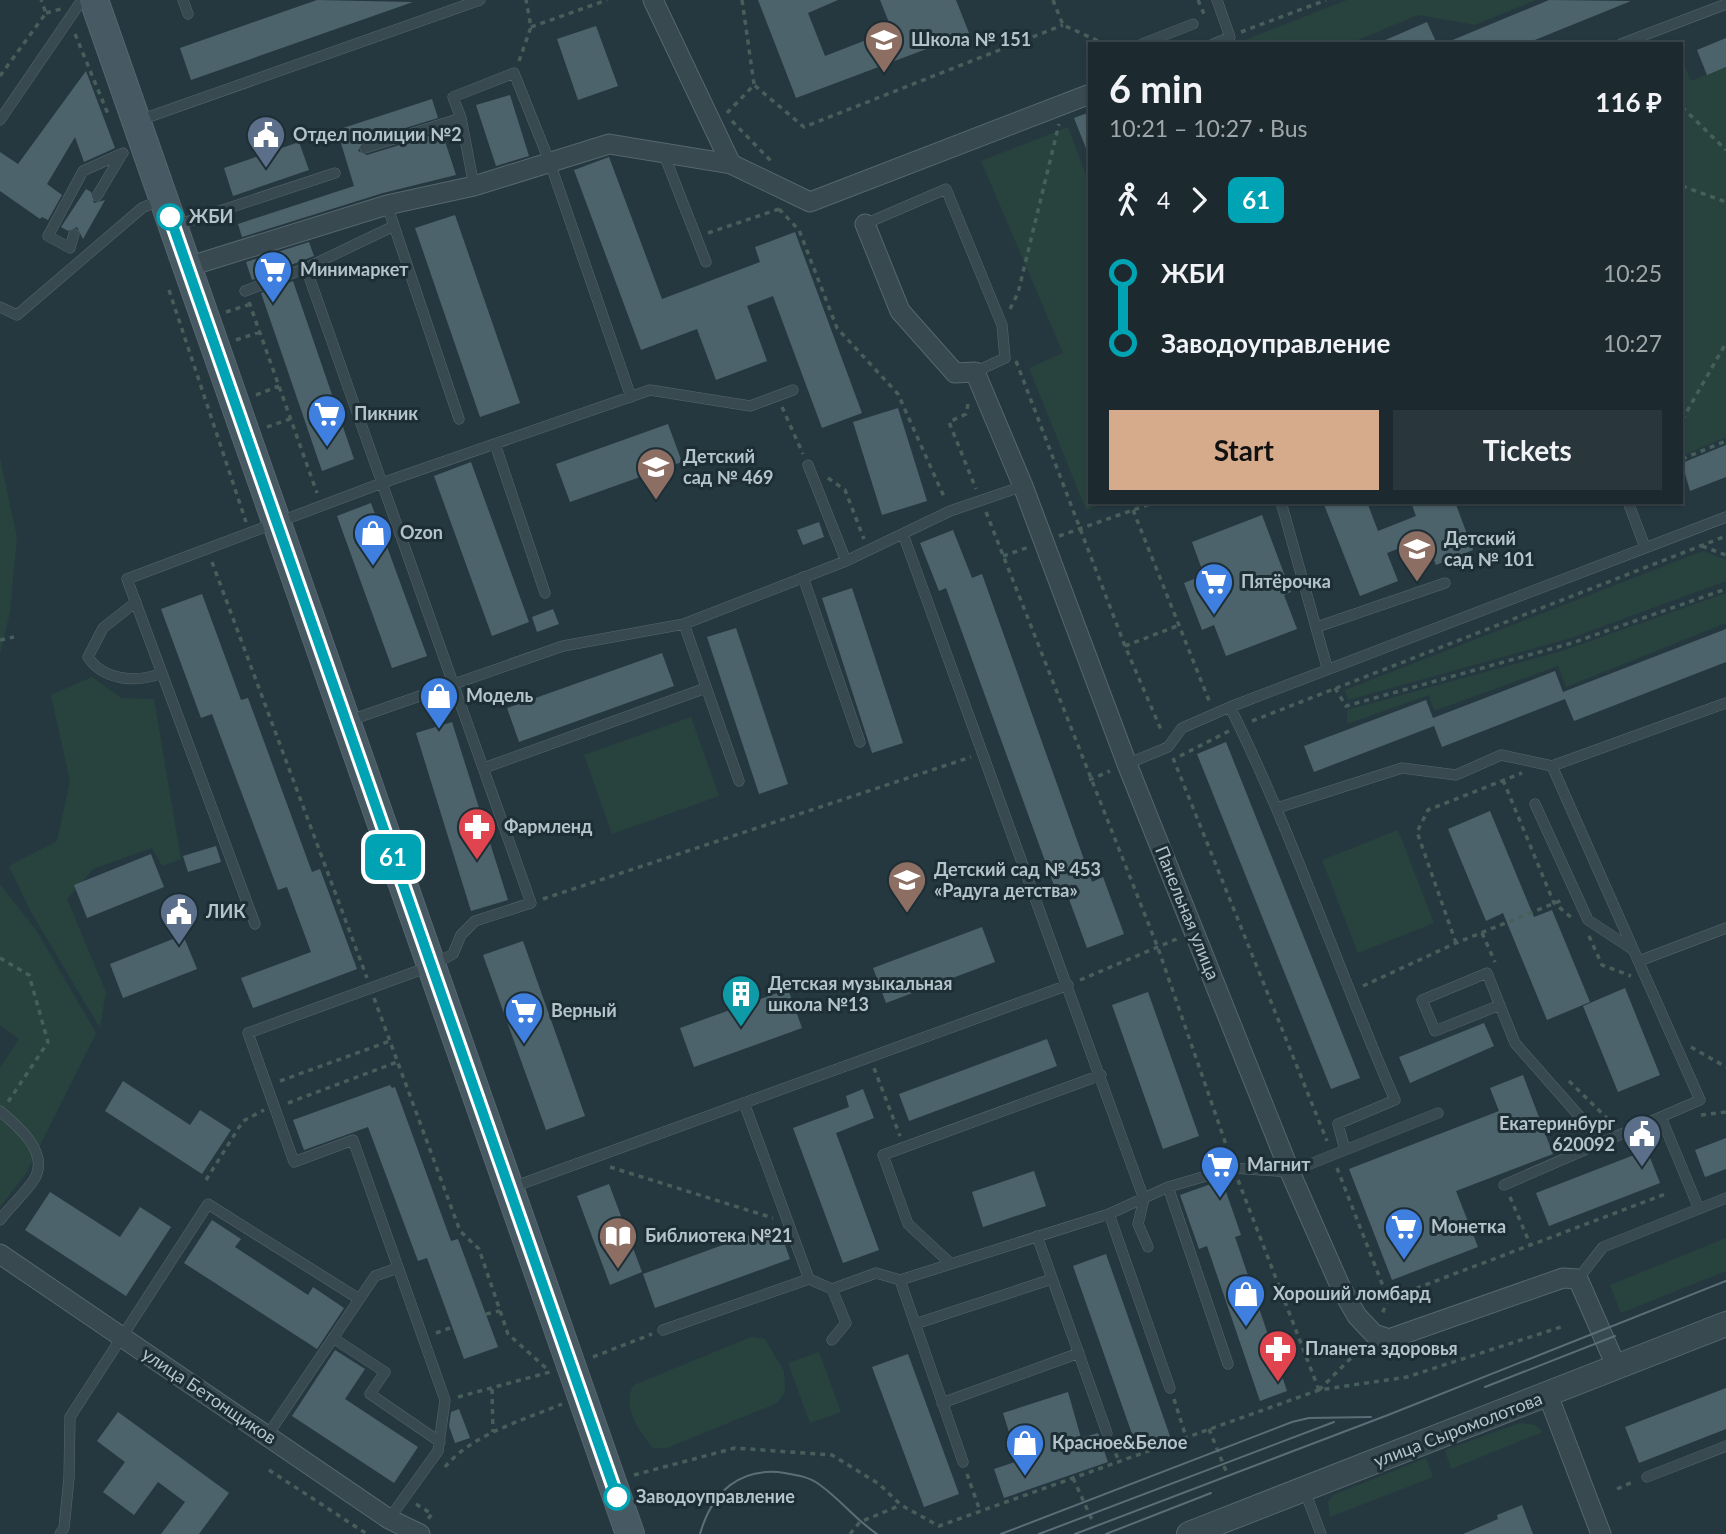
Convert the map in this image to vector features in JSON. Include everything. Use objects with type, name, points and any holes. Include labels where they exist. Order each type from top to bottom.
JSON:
[{"type":"main road","points":[[94,0],[135,139],[164,198],[173,226],[177,276],[276,521],[630,1534]]},
{"type":"street","points":[[653,0],[731,164]]},
{"type":"street","points":[[177,276],[387,205],[474,186],[609,144],[731,164],[774,176],[810,202],[1088,95]]},
{"type":"street","points":[[865,224],[900,311],[955,373],[975,372]]},
{"type":"street","name":"Панельная улица","points":[[975,372],[1023,486],[1127,764],[1290,1172],[1341,1288],[1357,1316],[1374,1334]]},
{"type":"street","name":"улица Бетонщиков","points":[[0,1254],[389,1519],[420,1534]]},
{"type":"street","points":[[1374,1334],[1389,1339],[1403,1336],[1563,1278],[1578,1279],[1617,1368]]},
{"type":"street","name":"улица Сыромолотова","points":[[1192,1533],[1726,1324]]},
{"type":"street","points":[[1548,1395],[1601,1534]]},
{"type":"lane","points":[[0,120],[82,0]]},
{"type":"lane","points":[[183,0],[188,14]]},
{"type":"lane","points":[[74,234],[70,248],[48,236],[83,171],[135,139],[480,0]]},
{"type":"lane","points":[[1217,0],[1230,37],[1218,42]]},
{"type":"lane","points":[[1626,42],[1726,4]]},
{"type":"lane","points":[[1147,42],[1193,24]]},
{"type":"lane","points":[[474,186],[461,118],[453,97],[514,73],[550,163],[631,397]]},
{"type":"lane","points":[[365,148],[461,118]]},
{"type":"lane","points":[[97,196],[135,139]]},
{"type":"lane","points":[[663,152],[706,262]]},
{"type":"lane","points":[[173,226],[335,173]]},
{"type":"lane","points":[[865,224],[946,190],[1002,325],[1005,358],[975,372]]},
{"type":"lane","points":[[0,307],[17,315],[142,208],[164,198]]},
{"type":"lane","points":[[387,205],[459,419]]},
{"type":"lane","points":[[245,291],[306,268],[394,226]]},
{"type":"lane","points":[[306,268],[531,903],[475,922],[461,935],[453,954],[431,966],[248,1032],[294,1162],[353,1140],[445,1400],[438,1451],[389,1519]]},
{"type":"lane","points":[[255,924],[127,579],[276,521],[650,390],[750,406],[793,390]]},
{"type":"lane","points":[[495,444],[545,593]]},
{"type":"lane","points":[[808,465],[846,561]]},
{"type":"lane","points":[[346,722],[563,646],[684,624],[846,561],[950,511],[1023,486]]},
{"type":"lane","points":[[1282,504],[1327,667]]},
{"type":"lane","points":[[1629,504],[1645,547]]},
{"type":"lane","points":[[1127,764],[1168,747],[1182,728],[1327,667],[1726,517]]},
{"type":"lane","points":[[903,534],[1144,1199],[1138,1224],[1148,1247]]},
{"type":"lane","points":[[803,577],[860,742]]},
{"type":"lane","points":[[1317,627],[1445,583]]},
{"type":"lane","points":[[135,602],[103,628],[88,657],[94,666],[108,674],[129,680],[162,673]]},
{"type":"lane","points":[[684,624],[738,781]]},
{"type":"lane","points":[[484,768],[706,688]]},
{"type":"lane","points":[[1277,808],[1402,768],[1455,775],[1501,755],[1552,766],[1726,702]]},
{"type":"lane","points":[[1230,707],[1277,808],[1348,993],[1395,1100],[1338,1124],[1345,1150]]},
{"type":"lane","points":[[1504,1185],[1700,1100],[1552,766]]},
{"type":"lane","points":[[1535,804],[1588,920],[1637,956]]},
{"type":"lane","points":[[1637,956],[1726,928]]},
{"type":"lane","points":[[1500,1005],[1436,1031],[1422,1000],[1487,974],[1500,1005],[1515,1043],[1602,1142]]},
{"type":"lane","points":[[509,1189],[1068,985]]},
{"type":"lane","points":[[951,1264],[908,1224],[883,1155],[1101,1075]]},
{"type":"lane","points":[[744,1103],[809,1279]]},
{"type":"lane","points":[[0,1220],[36,1177],[37,1153],[20,1128],[1,1112]]},
{"type":"lane","points":[[663,1329],[809,1279],[832,1289],[876,1273],[900,1280],[1109,1214],[1168,1187],[1234,1168],[1290,1172],[1438,1113]]},
{"type":"lane","points":[[1661,1117],[1699,1209]]},
{"type":"lane","points":[[1168,1187],[1228,1364]]},
{"type":"lane","points":[[1578,1279],[1603,1247],[1726,1198]]},
{"type":"lane","points":[[60,1534],[64,1528],[69,1478],[70,1417],[208,1204],[359,1299]]},
{"type":"lane","points":[[1109,1214],[1170,1388]]},
{"type":"lane","points":[[1037,1236],[1107,1433]]},
{"type":"lane","points":[[267,1436],[375,1276],[398,1268]]},
{"type":"lane","points":[[915,1324],[1052,1279]]},
{"type":"lane","points":[[900,1280],[963,1462]]},
{"type":"lane","points":[[832,1289],[846,1323],[832,1340]]},
{"type":"lane","points":[[334,1338],[385,1372],[370,1394],[440,1442]]},
{"type":"lane","points":[[942,1403],[1079,1353]]},
{"type":"lane","points":[[1647,1477],[1726,1446]]},
{"type":"lane","points":[[1304,1489],[1321,1534]]},
{"type":"path","points":[[41,0],[46,13]]},
{"type":"path","points":[[0,76],[46,13],[64,8],[62,0]]},
{"type":"path","points":[[514,73],[531,27],[526,0]]},
{"type":"path","points":[[531,27],[607,0]]},
{"type":"path","points":[[742,0],[754,85],[804,127],[1063,25]]},
{"type":"path","points":[[1053,0],[1063,25],[1101,42]]},
{"type":"path","points":[[1230,37],[1325,0]]},
{"type":"path","points":[[74,32],[109,116]]},
{"type":"path","points":[[725,114],[754,85]]},
{"type":"path","points":[[1064,104],[1018,293],[1002,325],[1125,646],[1174,759],[1388,1299],[1374,1334],[1319,1390]]},
{"type":"path","points":[[719,106],[774,176],[779,209],[799,230],[837,328],[898,394],[950,511]]},
{"type":"path","points":[[1683,108],[1726,150]]},
{"type":"path","points":[[1683,186],[1726,202]]},
{"type":"path","points":[[696,237],[779,209]]},
{"type":"path","points":[[177,276],[249,532]]},
{"type":"path","points":[[245,291],[321,505]]},
{"type":"path","points":[[226,312],[250,304]]},
{"type":"path","points":[[236,340],[260,332]]},
{"type":"path","points":[[1683,418],[1726,343]]},
{"type":"path","points":[[975,372],[966,414],[949,422],[1158,948],[1234,1168],[1319,1390]]},
{"type":"path","points":[[256,395],[279,386]]},
{"type":"path","points":[[267,427],[290,419]]},
{"type":"path","points":[[1683,459],[1726,441]]},
{"type":"path","points":[[1003,556],[1150,504]]},
{"type":"path","points":[[1133,510],[1215,714]]},
{"type":"path","points":[[1174,759],[1240,726],[1726,536]]},
{"type":"path","points":[[1702,545],[1726,555]]},
{"type":"path","points":[[212,561],[460,1231],[479,1249],[508,1334],[550,1372],[554,1382]]},
{"type":"path","points":[[1335,688],[1346,706],[1572,643],[1726,589]]},
{"type":"path","points":[[1125,646],[1177,625]]},
{"type":"path","points":[[0,640],[14,636]]},
{"type":"path","points":[[531,903],[983,753]]},
{"type":"path","points":[[1456,943],[1417,832],[1428,810],[1541,765]]},
{"type":"path","points":[[1348,993],[1456,943],[1576,894]]},
{"type":"path","points":[[1068,985],[1194,932]]},
{"type":"path","points":[[1482,933],[1498,969]]},
{"type":"path","points":[[0,958],[29,975],[48,1042],[34,1058],[1,1112]]},
{"type":"path","points":[[1673,1038],[1726,1067]]},
{"type":"path","points":[[267,1085],[390,1041]]},
{"type":"path","points":[[870,1057],[904,1148]]},
{"type":"path","points":[[206,1180],[243,1121],[254,1113],[397,1062]]},
{"type":"path","points":[[1566,1079],[1623,1133]]},
{"type":"path","points":[[588,1160],[788,1223]]},
{"type":"path","points":[[1504,1185],[1530,1244]]},
{"type":"path","points":[[1388,1299],[1668,1193]]},
{"type":"path","points":[[486,1314],[500,1311]]},
{"type":"path","points":[[424,1338],[453,1327]]},
{"type":"path","points":[[632,1476],[735,1448],[832,1455],[879,1484],[901,1505],[939,1526],[1319,1390],[1407,1377],[1561,1327]]},
{"type":"path","points":[[593,1357],[663,1329]]},
{"type":"path","points":[[445,1400],[550,1372]]},
{"type":"path","points":[[1170,1388],[1186,1437]]},
{"type":"path","points":[[492,1389],[493,1433]]},
{"type":"path","points":[[439,1475],[455,1455],[493,1433],[562,1404],[558,1393]]},
{"type":"path","points":[[1209,1429],[1226,1471]]},
{"type":"path","points":[[1107,1433],[1119,1461]]},
{"type":"path","points":[[963,1462],[980,1511]]},
{"type":"path","points":[[269,1470],[367,1534]]},
{"type":"path","points":[[1617,1489],[1647,1477]]},
{"type":"path","points":[[1073,1478],[1093,1522]]},
{"type":"path","points":[[416,1505],[424,1495]]},
{"type":"path","points":[[850,1534],[860,1522],[901,1505]]},
{"type":"green space","points":[[1347,0],[1536,0],[1475,25],[1418,15],[1353,42],[1240,42]]},
{"type":"green space","points":[[1683,62],[1691,81],[1726,67],[1726,437],[1683,456]]},
{"type":"green space","points":[[1068,127],[1088,181],[1088,504],[1102,504],[1086,510],[1029,368],[1063,353],[981,161]]},
{"type":"green space","points":[[0,458],[17,537],[10,612],[0,653]]},
{"type":"green space","points":[[1703,551],[1726,560],[1726,581],[1571,638],[1348,700],[1345,690]]},
{"type":"green space","points":[[1726,593],[1726,623],[1566,687],[1558,666],[1434,711],[1429,695],[1347,724],[1347,710],[1562,651]]},
{"type":"green space","points":[[92,677],[121,698],[154,699],[181,859],[162,866],[152,848],[93,869],[67,899],[106,992],[100,1028],[31,912],[9,866],[57,841],[70,781],[51,695]]},
{"type":"green space","points":[[691,717],[719,796],[612,834],[584,755]]},
{"type":"green space","points":[[1398,830],[1434,923],[1358,953],[1322,860]]},
{"type":"green space","points":[[0,884],[36,930],[96,1033],[26,1173],[0,1207],[0,1068],[19,1039],[0,1025]]},
{"type":"green space","points":[[1726,1238],[1726,1271],[1621,1313],[1610,1285]]},
{"type":"green space","points":[[751,1337],[765,1339],[784,1371],[785,1392],[777,1403],[667,1448],[653,1448],[633,1418],[630,1401],[634,1385]]},
{"type":"green space","points":[[819,1352],[841,1412],[810,1423],[788,1363]]},
{"type":"green space","points":[[1520,1423],[1535,1425],[1543,1432],[1451,1469],[1445,1450]]},
{"type":"green space","points":[[1426,1458],[1433,1477],[1330,1517],[1328,1502],[1333,1495]]},
{"type":"building","points":[[317,0],[413,2],[191,80],[180,48]]},
{"type":"building","points":[[758,0],[838,0],[808,13],[825,56],[892,30],[880,0],[956,0],[969,33],[796,98]]},
{"type":"building","points":[[1549,0],[1631,1],[1530,42],[1448,42]]},
{"type":"building","points":[[1427,22],[1436,42],[1381,42]]},
{"type":"building","points":[[596,26],[618,86],[578,100],[557,39]]},
{"type":"building","points":[[1726,38],[1726,67],[1707,75],[1697,50]]},
{"type":"building","points":[[86,71],[115,148],[84,162],[75,137],[47,184],[62,195],[48,220],[42,217],[40,219],[0,191],[0,152],[18,164]]},
{"type":"building","points":[[510,95],[529,156],[496,166],[476,105]]},
{"type":"building","points":[[432,99],[438,118],[363,141],[358,151],[367,155],[442,132],[456,175],[383,193],[242,237],[238,224],[354,186],[337,130]]},
{"type":"building","points":[[1088,113],[1088,153],[1074,118]]},
{"type":"building","name":"Отдел полиции №2","points":[[299,142],[309,170],[233,196],[224,168]]},
{"type":"building","points":[[609,157],[662,299],[760,262],[755,247],[795,232],[862,413],[822,428],[773,296],[747,306],[767,361],[716,380],[697,329],[641,350],[574,170]]},
{"type":"building","points":[[86,189],[91,192],[94,203],[105,200],[83,239],[77,227],[68,231],[61,227]]},
{"type":"building","points":[[455,215],[520,403],[480,417],[415,228]]},
{"type":"building","points":[[309,242],[314,256],[252,280],[246,262]]},
{"type":"building","points":[[293,281],[354,459],[322,471],[261,293]]},
{"type":"building","points":[[898,408],[927,501],[882,515],[853,422]]},
{"type":"building","points":[[668,424],[682,462],[570,502],[556,464]]},
{"type":"building","points":[[1726,445],[1726,477],[1690,491],[1683,463]]},
{"type":"building","points":[[471,462],[529,622],[492,636],[434,476]]},
{"type":"building","points":[[371,503],[427,656],[392,668],[337,516]]},
{"type":"building","points":[[1324,504],[1368,504],[1378,531],[1416,516],[1412,504],[1456,504],[1473,550],[1436,565],[1425,538],[1387,553],[1398,581],[1360,596]]},
{"type":"building","points":[[1262,515],[1291,592],[1284,595],[1297,629],[1226,656],[1214,625],[1202,630],[1184,583],[1204,575],[1192,542]]},
{"type":"building","points":[[819,522],[824,537],[803,545],[797,530]]},
{"type":"building","points":[[953,530],[972,578],[982,574],[1092,882],[1103,877],[1124,934],[1087,948],[1066,891],[1057,894],[946,588],[939,591],[920,543]]},
{"type":"building","points":[[852,588],[903,743],[872,753],[822,598]]},
{"type":"building","points":[[202,594],[241,700],[248,698],[312,872],[320,869],[357,969],[253,1008],[241,978],[311,952],[287,887],[278,890],[212,714],[201,718],[161,609]]},
{"type":"building","points":[[553,609],[559,624],[537,632],[532,617]]},
{"type":"building","points":[[736,628],[788,784],[759,794],[707,637]]},
{"type":"building","points":[[1726,629],[1726,662],[1574,721],[1565,699],[1442,747],[1434,726],[1314,772],[1304,746],[1426,700],[1433,718],[1555,671],[1563,692]]},
{"type":"building","points":[[662,653],[674,686],[519,742],[507,708]]},
{"type":"building","points":[[452,722],[508,900],[471,911],[416,733]]},
{"type":"building","points":[[1226,742],[1360,1078],[1331,1089],[1197,754]]},
{"type":"building","points":[[1490,811],[1534,917],[1552,910],[1590,1002],[1547,1020],[1503,913],[1486,921],[1448,829]]},
{"type":"building","points":[[216,846],[221,862],[188,872],[183,856]]},
{"type":"building","points":[[151,854],[164,887],[87,918],[74,885]]},
{"type":"building","points":[[982,927],[995,962],[886,1003],[873,968]]},
{"type":"building","points":[[183,935],[197,969],[123,998],[110,964]]},
{"type":"building","points":[[523,941],[585,1116],[546,1130],[483,955]]},
{"type":"building","points":[[1625,988],[1660,1075],[1618,1092],[1583,1006]]},
{"type":"building","name":"Детская музыкальная школа №13","points":[[788,989],[802,1028],[694,1067],[680,1028]]},
{"type":"building","points":[[1148,992],[1199,1136],[1163,1149],[1112,1005]]},
{"type":"building","points":[[1484,1023],[1494,1046],[1410,1083],[1399,1057]]},
{"type":"building","points":[[1047,1039],[1057,1066],[909,1121],[899,1094]]},
{"type":"building","points":[[1523,1075],[1553,1154],[1456,1191],[1478,1247],[1392,1280],[1349,1169],[1499,1111],[1490,1088]]},
{"type":"building","points":[[123,1081],[190,1125],[200,1110],[231,1130],[202,1174],[105,1111]]},
{"type":"building","points":[[390,1085],[395,1087],[451,1241],[458,1239],[498,1347],[464,1359],[427,1258],[418,1261],[368,1127],[304,1150],[293,1120]]},
{"type":"building","points":[[863,1089],[874,1118],[836,1133],[879,1250],[843,1263],[793,1128],[849,1107],[846,1096]]},
{"type":"building","points":[[1726,1138],[1726,1169],[1705,1177],[1695,1150]]},
{"type":"building","points":[[1647,1150],[1660,1183],[1549,1226],[1536,1193]]},
{"type":"building","points":[[1034,1171],[1046,1206],[983,1227],[972,1192]]},
{"type":"building","points":[[1222,1180],[1241,1235],[1235,1237],[1287,1391],[1260,1401],[1207,1246],[1199,1249],[1180,1195]]},
{"type":"building","points":[[609,1184],[642,1272],[610,1285],[577,1196]]},
{"type":"building","points":[[50,1192],[120,1237],[140,1207],[171,1227],[126,1296],[25,1230]]},
{"type":"building","points":[[212,1220],[241,1239],[235,1247],[308,1295],[313,1287],[344,1308],[317,1349],[184,1263]]},
{"type":"building","points":[[778,1225],[790,1259],[655,1308],[643,1274]]},
{"type":"building","points":[[1106,1254],[1171,1439],[1138,1451],[1073,1266]]},
{"type":"building","points":[[335,1350],[365,1369],[345,1399],[418,1447],[394,1483],[292,1416]]},
{"type":"building","points":[[908,1354],[959,1494],[924,1507],[872,1367]]},
{"type":"building","points":[[1726,1388],[1726,1429],[1639,1463],[1625,1427]]},
{"type":"building","points":[[1068,1392],[1081,1438],[1098,1433],[1108,1462],[1004,1498],[994,1469],[1018,1461],[1003,1413]]},
{"type":"building","points":[[459,1409],[470,1438],[455,1443],[449,1426],[451,1412]]},
{"type":"building","points":[[118,1412],[229,1493],[199,1534],[161,1534],[185,1502],[158,1482],[134,1515],[103,1492],[125,1462],[97,1441]]},
{"type":"building","points":[[1522,1505],[1533,1534],[1463,1534],[1498,1519],[1497,1515]]},
{"type":"tram line","points":[[1075,1534],[1388,1415],[1726,1281]]},
{"type":"tram line","points":[[1485,1387],[1615,1336]]},
{"type":"tram line","points":[[1001,1534],[1292,1422],[1309,1418],[1371,1417]]},
{"type":"tram line","points":[[1039,1534],[1334,1422]]},
{"type":"tram line","points":[[700,1534],[712,1506],[730,1485],[741,1478],[769,1472],[785,1473],[816,1482],[877,1534]]},
{"type":"tram line","points":[[1106,1534],[1211,1493]]},
{"type":"bus line","name":"61","points":[[170,217],[617,1497]]},
{"type":"place","name":"Школа № 151","points":[[884,74]]},
{"type":"place","name":"Отдел полиции №2","points":[[266,169]]},
{"type":"place","name":"ЖБИ","points":[[170,217]]},
{"type":"place","name":"Минимаркет","points":[[273,304]]},
{"type":"place","name":"Пикник","points":[[327,448]]},
{"type":"place","name":"Детский сад № 469","points":[[656,501]]},
{"type":"place","name":"Ozon","points":[[373,567]]},
{"type":"place","name":"Детский сад № 101","points":[[1417,583]]},
{"type":"place","name":"Пятёрочка","points":[[1214,616]]},
{"type":"place","name":"Модель","points":[[439,730]]},
{"type":"place","name":"Фармленд","points":[[477,861]]},
{"type":"place","name":"Детский сад № 453 «Радуга детства»","points":[[907,914]]},
{"type":"place","name":"ЛИК","points":[[179,946]]},
{"type":"place","name":"Детская музыкальная школа №13","points":[[741,1028]]},
{"type":"place","name":"Верный","points":[[524,1045]]},
{"type":"place","name":"Екатеринбург 620092","points":[[1642,1168]]},
{"type":"place","name":"Магнит","points":[[1220,1199]]},
{"type":"place","name":"Монетка","points":[[1404,1261]]},
{"type":"place","name":"Библиотека №21","points":[[618,1270]]},
{"type":"place","name":"Хороший ломбард","points":[[1246,1328]]},
{"type":"place","name":"Планета здоровья","points":[[1278,1383]]},
{"type":"place","name":"Красное&Белое","points":[[1025,1477]]},
{"type":"place","name":"Заводоуправление","points":[[617,1497]]}]
